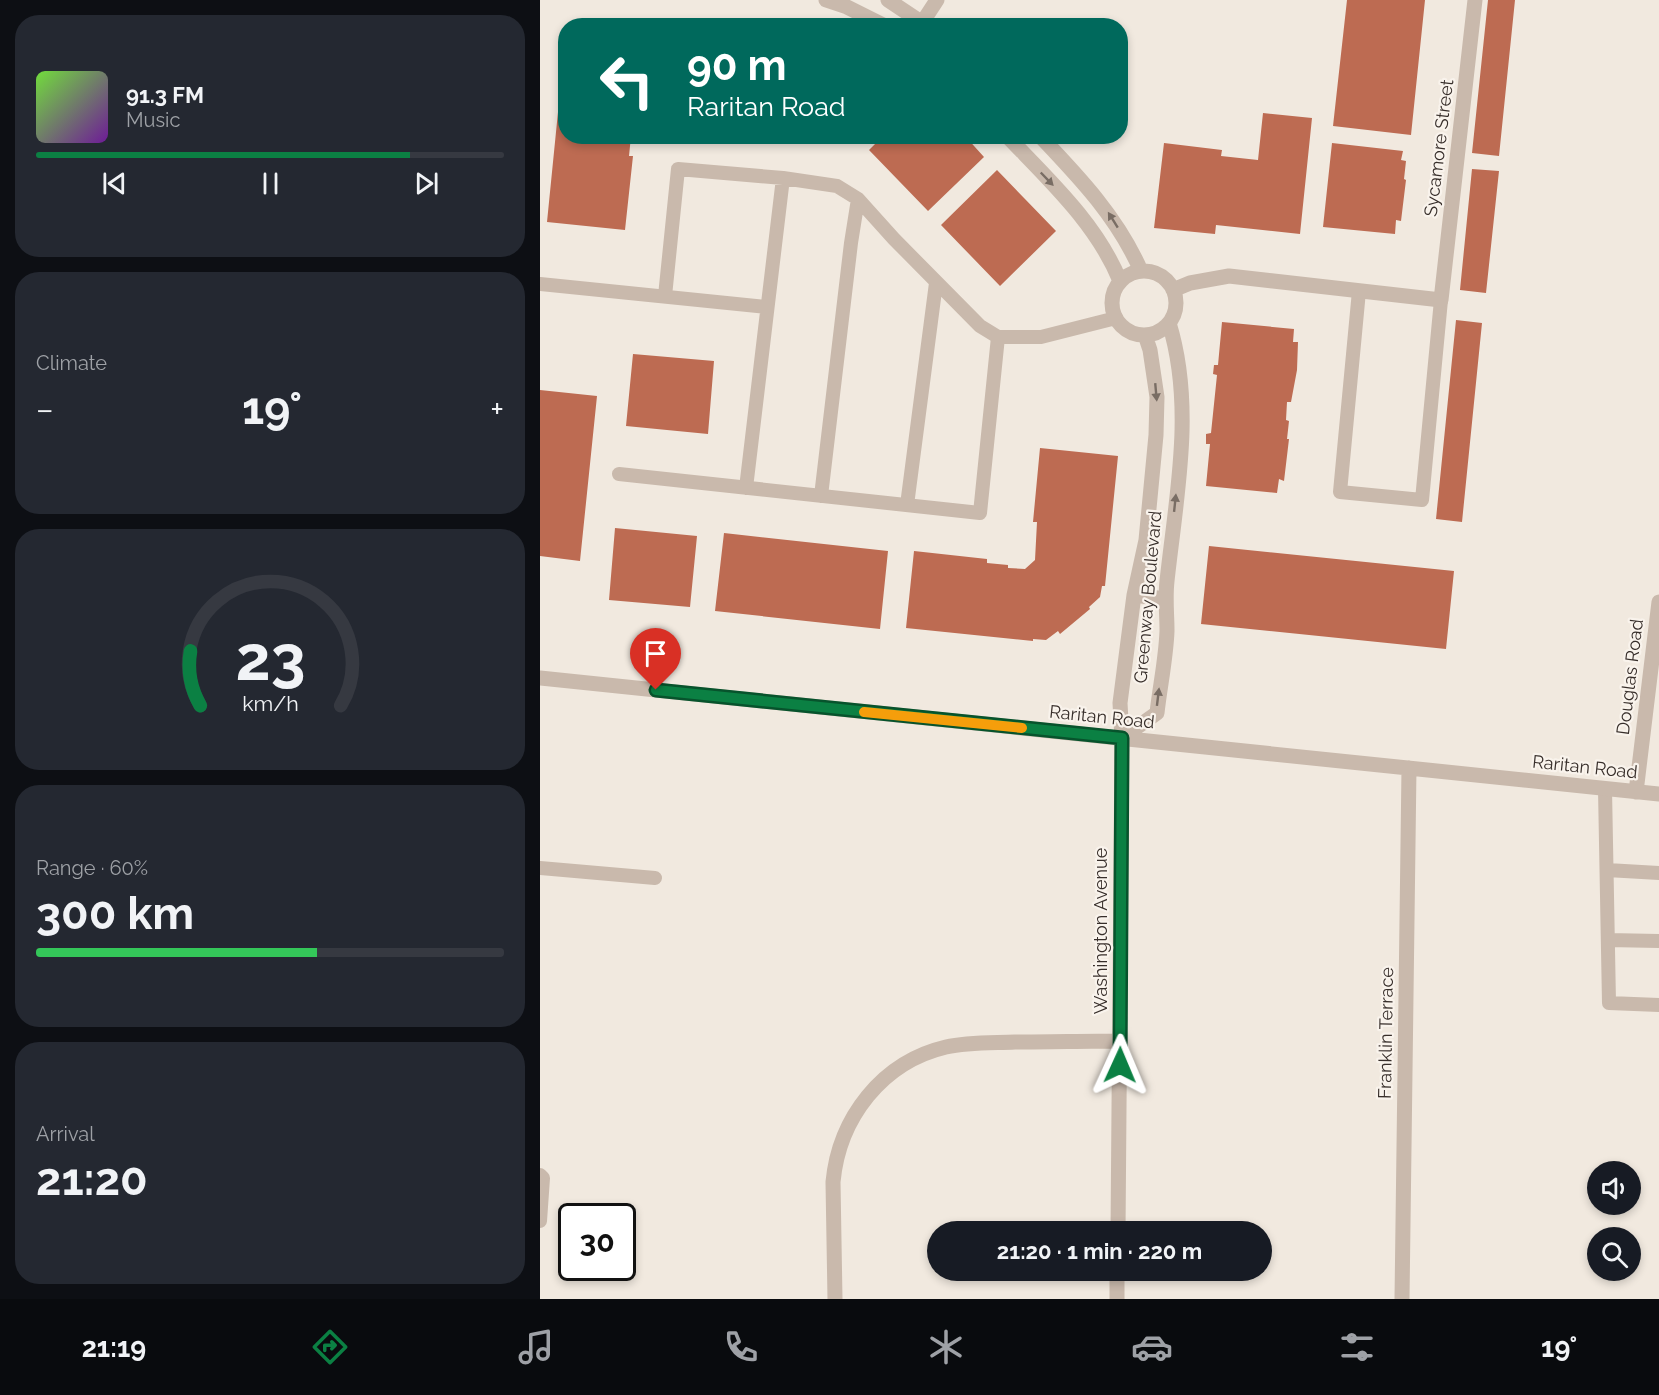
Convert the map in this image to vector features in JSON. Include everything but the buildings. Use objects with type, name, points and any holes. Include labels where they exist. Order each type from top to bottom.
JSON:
[{"type":"street","points":[[826,0],[869,18]]},
{"type":"street","points":[[888,0],[914,18]]},
{"type":"street","points":[[926,18],[937,0]]},
{"type":"street","name":"Sycamore Street","points":[[1441,300],[1475,0]]},
{"type":"street","points":[[1015,144],[1060,192],[1088,226],[1112,261],[1120,281]]},
{"type":"street","points":[[1048,144],[1080,177],[1108,212],[1132,250],[1141,271]]},
{"type":"street","points":[[1141,271],[1151,271],[1160,275],[1173,290],[1176,309],[1169,323],[1160,330],[1145,335],[1128,331],[1116,318],[1112,299],[1120,281],[1141,271]]},
{"type":"street","points":[[1173,290],[1190,283],[1229,276],[1441,300]]},
{"type":"street","name":"Greenway Boulevard","points":[[1122,738],[1156,712],[1167,632],[1165,598],[1182,427],[1182,398],[1177,355],[1169,323]]},
{"type":"street","name":"Greenway Boulevard","points":[[1122,738],[1120,703],[1134,595],[1146,540],[1156,435],[1157,397],[1150,350],[1145,335]]},
{"type":"street","points":[[1134,595],[1165,598]]},
{"type":"street","name":"Douglas Road","points":[[1636,792],[1659,603]]},
{"type":"street","name":"Raritan Road","points":[[540,678],[1659,794]]},
{"type":"street","name":"Washington Avenue","points":[[1118,1221],[1122,738]]},
{"type":"street","name":"Franklin Terrace","points":[[1402,1299],[1409,768]]},
{"type":"street","points":[[835,1299],[834,1167],[849,1122],[867,1096],[889,1074],[916,1058],[945,1047],[976,1042],[1120,1041]]},
{"type":"street","points":[[1117,1281],[1117,1299]]},
{"type":"lane","points":[[665,296],[678,169],[783,178],[837,186],[858,199],[936,283],[980,326],[998,337],[1041,338],[1116,318]]},
{"type":"lane","points":[[746,488],[783,178]]},
{"type":"lane","points":[[821,496],[858,199]]},
{"type":"lane","points":[[907,505],[936,283]]},
{"type":"lane","points":[[540,284],[767,307]]},
{"type":"lane","points":[[1359,291],[1340,492],[1422,500],[1441,300]]},
{"type":"lane","points":[[619,474],[980,513],[998,337]]},
{"type":"lane","points":[[1605,789],[1609,1003],[1659,1005]]},
{"type":"lane","points":[[540,868],[655,878]]},
{"type":"lane","points":[[1607,870],[1659,873]]},
{"type":"lane","points":[[1608,940],[1659,941]]},
{"type":"lane","points":[[540,1175],[543,1178],[540,1221]]},
{"type":"slow traffic","points":[[864,712],[1022,728]]},
{"type":"route","points":[[656,690],[1122,738],[1120,1065]]}]
